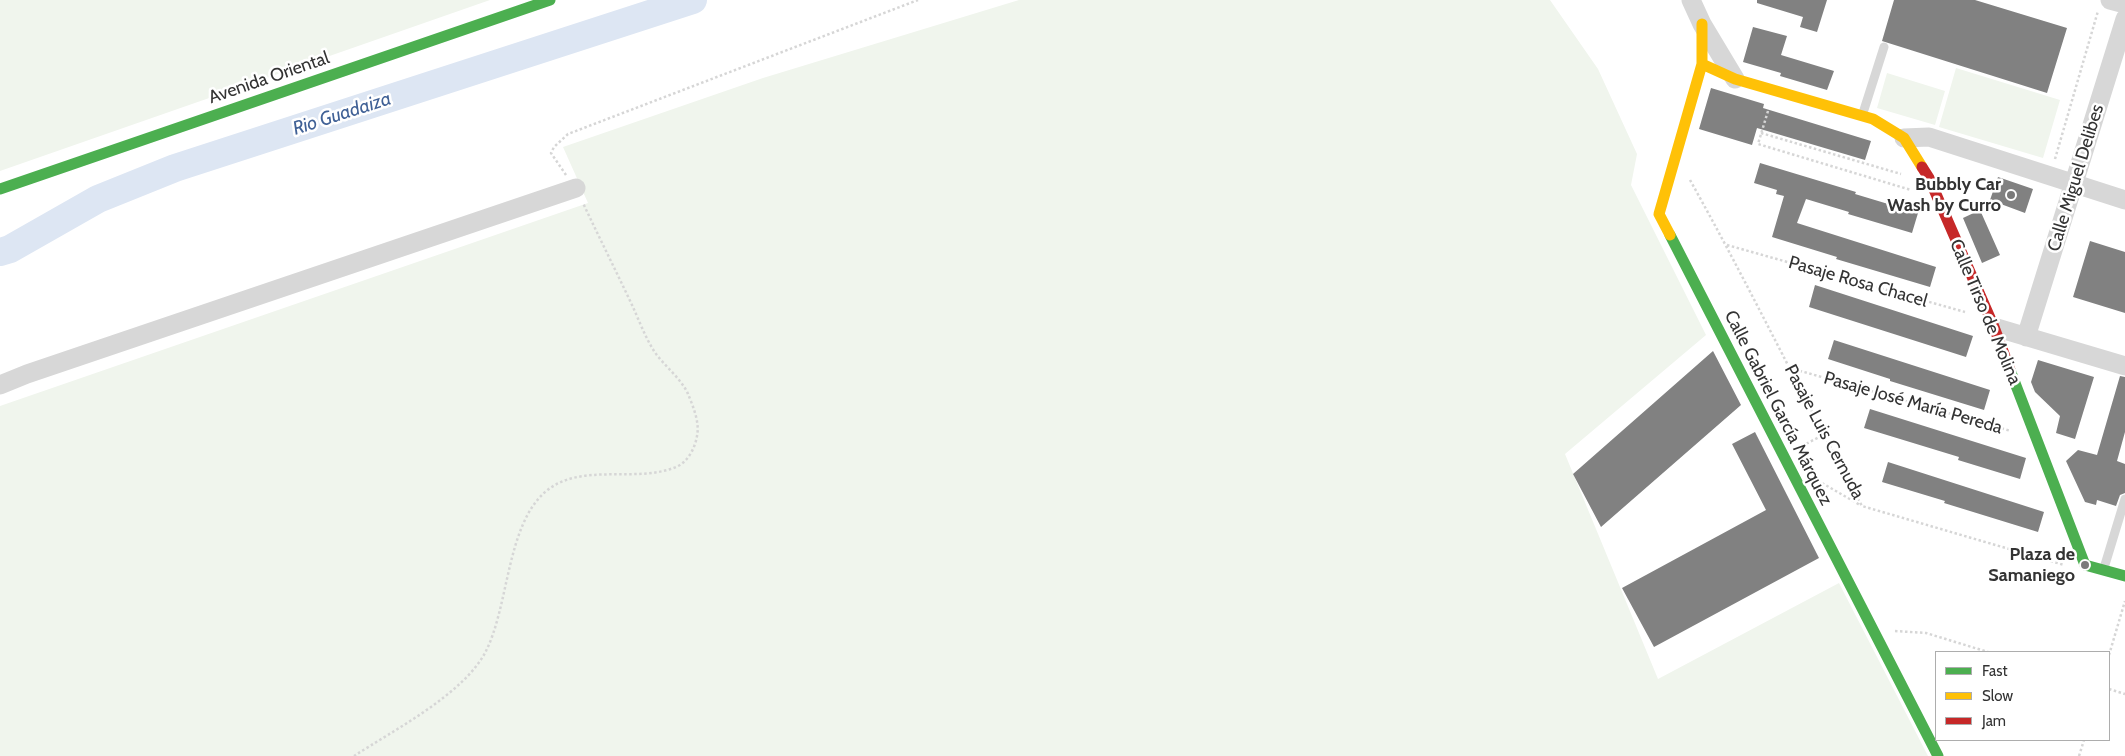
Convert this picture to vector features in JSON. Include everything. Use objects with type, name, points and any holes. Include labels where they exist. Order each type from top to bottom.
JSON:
[{"type":"street","name":"Avenida Oriental","points":[[0,189],[550,0]]},
{"type":"street","points":[[1692,0],[1702,24],[1734,79]]},
{"type":"street","points":[[2104,5],[2125,4]]},
{"type":"street","name":"Calle Miguel Delibes","points":[[2026,336],[2125,19]]},
{"type":"street","name":"Calle Gabriel García Márquez","points":[[1702,24],[1702,64],[1659,214],[1938,756]]},
{"type":"street","name":"Calle Tirso de Molina","points":[[1702,64],[1734,79],[1873,119],[1904,138],[1929,178],[1992,323],[2085,565]]},
{"type":"street","points":[[1904,138],[1929,138],[2125,200]]},
{"type":"street","points":[[0,385],[27,374],[576,188]]},
{"type":"street","points":[[1992,323],[2026,336],[2125,366]]},
{"type":"street","points":[[2085,565],[2125,576]]},
{"type":"lane","points":[[1863,116],[1884,47]]},
{"type":"lane","points":[[2104,570],[2125,499]]},
{"type":"path","points":[[354,756],[431,707],[466,678],[484,655],[493,636],[518,541],[529,513],[544,493],[556,484],[577,477],[652,472],[677,467],[689,458],[698,435],[697,419],[688,393],[654,351],[576,188],[556,163],[551,153],[554,147],[568,134],[918,0]]},
{"type":"path","points":[[2050,176],[2104,5]]},
{"type":"path","points":[[1774,90],[1758,144],[1919,192],[1934,191]]},
{"type":"path","points":[[1761,133],[1908,176]]},
{"type":"path","name":"Pasaje Luis Cernuda","points":[[1690,179],[1862,506],[2064,566],[2085,565]]},
{"type":"path","name":"Pasaje Rosa Chacel","points":[[1726,245],[1992,323]]},
{"type":"path","name":"Pasaje José María Pereda","points":[[1789,368],[2036,438]]},
{"type":"path","points":[[1806,453],[1802,446],[1823,435]]},
{"type":"path","points":[[1821,482],[1862,506]]},
{"type":"path","points":[[2110,652],[2125,601]]},
{"type":"path","points":[[1874,633],[1892,630],[1926,633],[1985,651]]},
{"type":"path","points":[[2110,689],[2125,694]]},
{"type":"path","points":[[2079,756],[2084,741]]},
{"type":"shaded area","points":[[0,0],[490,0],[0,171]]},
{"type":"shaded area","points":[[1019,0],[1550,0],[1598,69],[1637,154],[1631,185],[1706,335],[1565,454],[1658,679],[1839,583],[1928,756],[0,756],[0,406],[588,203],[563,147],[763,78]]},
{"type":"shaded area","points":[[1956,68],[2060,100],[2043,158],[1939,127]]},
{"type":"shaded area","points":[[1887,73],[1945,91],[1935,125],[1877,108]]},
{"type":"building","points":[[1757,0],[1827,0],[1817,32],[1800,27],[1803,17],[1757,3]]},
{"type":"building","points":[[1894,0],[1975,0],[2067,28],[2047,93],[1882,41]]},
{"type":"building","points":[[1753,27],[1787,36],[1781,55],[1834,71],[1827,90],[1780,76],[1781,73],[1743,62]]},
{"type":"building","points":[[1711,88],[1764,104],[1763,108],[1871,141],[1865,160],[1757,128],[1752,145],[1699,129]]},
{"type":"building","points":[[1760,163],[1918,213],[1912,233],[1806,199],[1797,223],[1936,267],[1930,287],[1836,259],[1837,257],[1772,237],[1784,196],[1776,194],[1777,190],[1754,183]]},
{"type":"building","name":"Bubbly Car Wash by Curro","points":[[1998,177],[2033,189],[2025,213],[1990,200]]},
{"type":"building","points":[[1980,210],[2000,255],[1982,263],[1963,218]]},
{"type":"building","points":[[2090,241],[2125,252],[2125,313],[2073,297]]},
{"type":"building","points":[[1815,285],[1973,336],[1966,357],[1809,307]]},
{"type":"building","points":[[1834,340],[1990,390],[1984,410],[1890,381],[1890,379],[1828,359]]},
{"type":"building","points":[[1713,351],[1741,405],[1601,527],[1573,474]]},
{"type":"building","points":[[2038,360],[2094,377],[2075,439],[2056,433],[2060,416],[2035,392],[2031,382]]},
{"type":"building","points":[[2120,376],[2125,377],[2125,432],[2117,461],[2125,464],[2125,493],[2120,495],[2116,506],[2097,500],[2096,505],[2085,502],[2066,461],[2078,450],[2097,455]]},
{"type":"building","points":[[1870,409],[2026,458],[2020,479],[1958,460],[1959,457],[1864,428]]},
{"type":"building","points":[[1755,432],[1819,558],[1654,647],[1622,588],[1766,510],[1732,444]]},
{"type":"building","points":[[1888,462],[2044,512],[2038,532],[1882,482]]},
{"type":"waterway","name":"Rio Guadaiza","points":[[0,252],[10,249],[98,199],[175,168],[693,0]]},
{"type":"traffic: fast","points":[[0,189],[550,0]]},
{"type":"traffic: fast","points":[[1670,235],[1938,756]]},
{"type":"traffic: fast","points":[[2010,370],[2085,565],[2125,576]]},
{"type":"traffic: slow","points":[[1670,235],[1659,214],[1702,64],[1702,24]]},
{"type":"traffic: slow","points":[[1702,64],[1735,79],[1873,119],[1904,138],[1922,167]]},
{"type":"traffic: jam","points":[[1922,167],[1929,178],[1994,327],[2010,370]]},
{"type":"place","name":"Bubbly Car Wash by Curro","points":[[2011,195]]},
{"type":"place","name":"Plaza de Samaniego","points":[[2085,565]]}]
